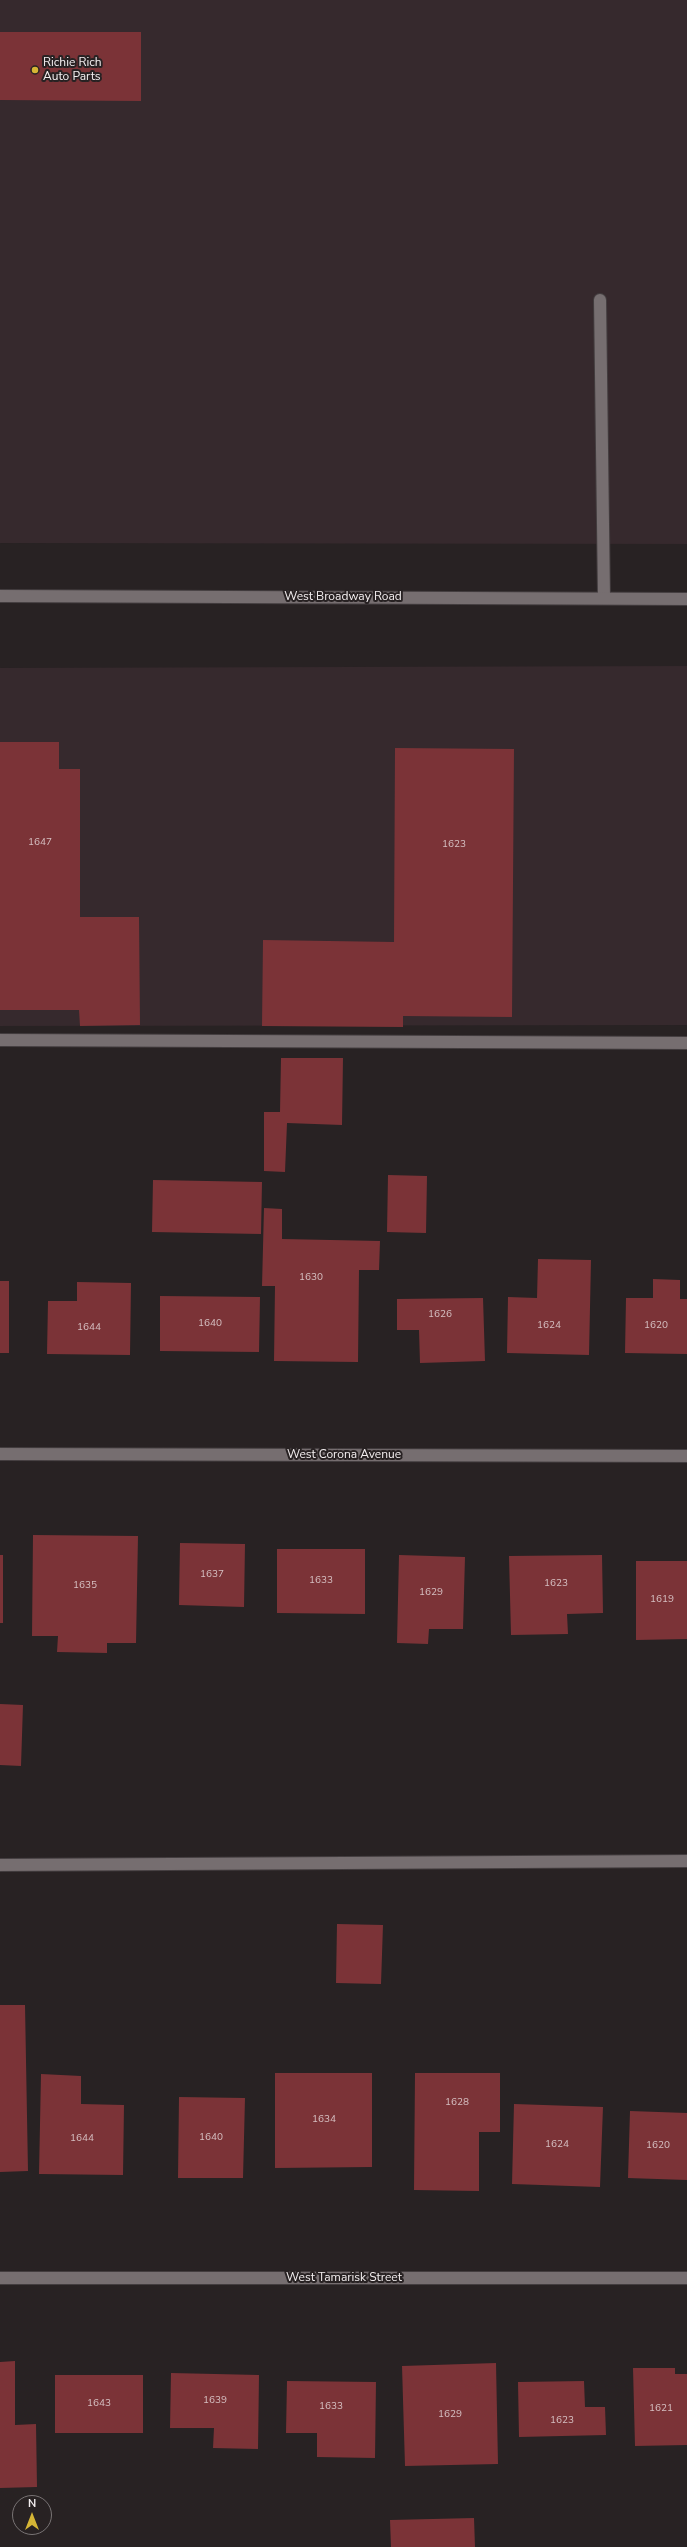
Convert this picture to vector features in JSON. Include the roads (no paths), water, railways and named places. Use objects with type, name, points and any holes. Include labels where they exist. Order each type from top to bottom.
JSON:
[{"type":"street","points":[[600,300],[604,598]]},
{"type":"street","name":"West Broadway Road","points":[[0,596],[687,599]]},
{"type":"street","points":[[0,1040],[687,1043]]},
{"type":"street","name":"West Corona Avenue","points":[[0,1454],[687,1456]]},
{"type":"street","points":[[0,1865],[687,1862]]},
{"type":"street","name":"West Tamarisk Street","points":[[0,2278],[687,2278]]},
{"type":"place","name":"Richie Rich Auto Parts","points":[[35,70]]}]
